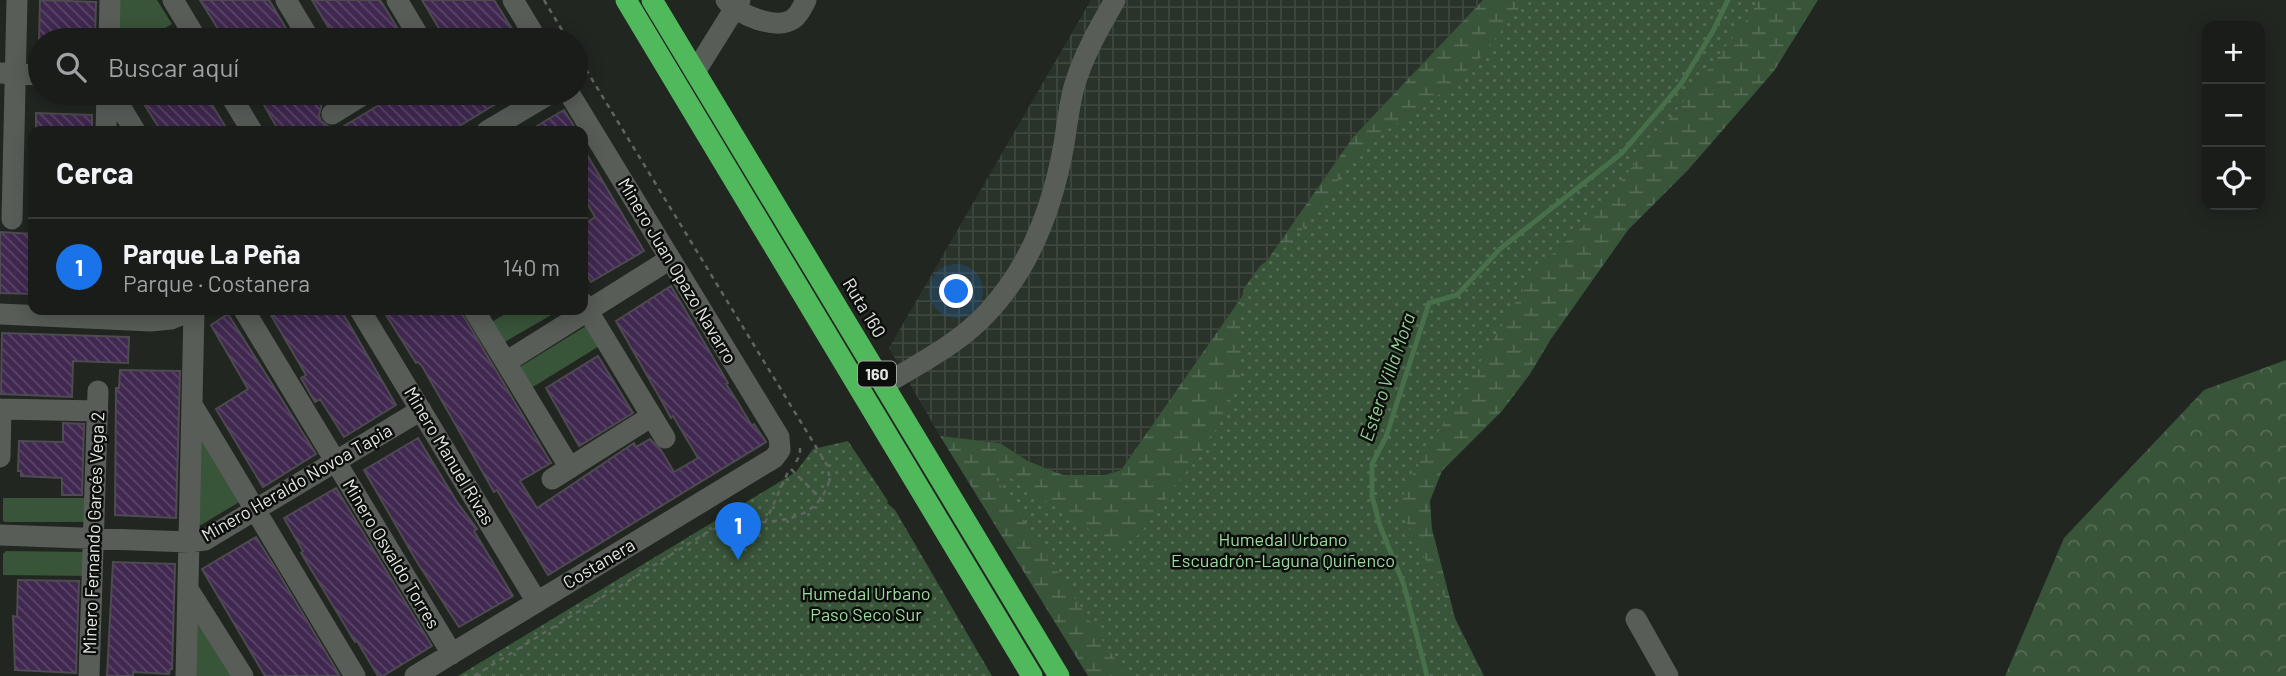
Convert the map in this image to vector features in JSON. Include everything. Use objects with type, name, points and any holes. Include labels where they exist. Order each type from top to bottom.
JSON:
[{"type":"highway","name":"160","points":[[626,0],[1032,676]]},
{"type":"highway","name":"Ruta 160","points":[[652,0],[1059,676]]},
{"type":"street","points":[[17,0],[8,74],[6,219],[28,219]]},
{"type":"street","points":[[109,28],[110,0]]},
{"type":"street","points":[[173,0],[184,28]]},
{"type":"street","points":[[286,0],[303,28]]},
{"type":"street","points":[[397,0],[414,28]]},
{"type":"street","points":[[513,0],[530,28]]},
{"type":"street","points":[[695,72],[733,3],[769,23],[785,23],[795,17],[806,0]]},
{"type":"street","points":[[884,385],[972,328],[1001,297],[1020,270],[1052,197],[1069,109],[1082,65],[1115,0]]},
{"type":"street","points":[[8,74],[28,75]]},
{"type":"street","points":[[107,126],[109,105]]},
{"type":"street","points":[[118,105],[132,126]]},
{"type":"street","points":[[236,105],[249,126]]},
{"type":"street","points":[[495,126],[531,105]]},
{"type":"street","name":"Minero Juan Opazo Navarro","points":[[576,105],[779,437],[780,450]]},
{"type":"street","points":[[588,305],[670,259]]},
{"type":"street","points":[[588,312],[665,438]]},
{"type":"street","points":[[0,314],[151,321],[181,315]]},
{"type":"street","points":[[186,676],[194,315]]},
{"type":"street","name":"Minero Osvaldo Torres","points":[[247,315],[452,654]]},
{"type":"street","name":"Minero Manuel Rivas","points":[[363,315],[537,602]]},
{"type":"street","points":[[477,315],[506,362],[561,473],[652,416]]},
{"type":"street","points":[[506,362],[574,315]]},
{"type":"street","name":"Minero Fernando Garcés Vega 2","points":[[1,409],[98,401],[89,676]]},
{"type":"street","points":[[193,408],[355,676]]},
{"type":"street","points":[[0,457],[1,409]]},
{"type":"street","name":"Minero Heraldo Novoa Tapia","points":[[0,536],[189,542],[205,540],[421,410]]},
{"type":"street","name":"Costanera","points":[[415,676],[774,458],[780,450]]},
{"type":"street","points":[[188,589],[243,676]]},
{"type":"street","points":[[1636,619],[1668,676]]},
{"type":"path","points":[[544,0],[561,28]]},
{"type":"path","points":[[474,676],[702,535],[724,526],[765,523],[798,515],[821,499],[831,479],[827,465],[588,73]]},
{"type":"path","points":[[765,523],[790,468],[821,499]]},
{"type":"shaded area","points":[[1091,0],[1483,0],[1353,137],[1121,470],[1105,475],[1063,475],[1028,461],[1000,443],[940,436],[889,348]]},
{"type":"green space","points":[[118,0],[157,0],[172,24],[165,28],[117,28]]},
{"type":"green space","name":"Humedal Urbano Escuadrón-Laguna Quiñenco","points":[[1483,0],[1818,0],[1774,71],[1688,170],[1628,230],[1502,411],[1442,471],[1430,501],[1432,529],[1470,676],[1088,676],[940,436],[1000,443],[1028,461],[1063,475],[1105,475],[1121,470],[1353,137]]},
{"type":"green space","name":"Humedal Urbano Escuadrón-Laguna Quiñenco","points":[[1525,0],[1759,0],[1751,14],[1594,216],[1535,270],[1406,486],[1402,513],[1484,676],[1126,676],[994,475],[1003,473],[1113,545],[1126,543],[1140,534],[1212,437],[1227,410],[1241,373],[1240,310],[1244,288],[1260,266],[1285,247],[1326,204],[1341,175],[1361,148],[1446,90],[1484,54]]},
{"type":"green space","points":[[503,315],[551,315],[503,343],[488,324]]},
{"type":"green space","points":[[586,326],[601,345],[528,390],[518,368]]},
{"type":"green space","points":[[2286,360],[2286,676],[2005,676],[2064,538],[2204,390]]},
{"type":"green space","points":[[203,434],[241,501],[197,525],[194,438]]},
{"type":"green space","name":"Humedal Urbano Paso Seco Sur","points":[[848,441],[887,503],[895,510],[992,676],[458,676],[796,472],[813,449]]},
{"type":"green space","points":[[3,498],[89,498],[86,522],[6,522],[3,521]]},
{"type":"green space","points":[[6,551],[86,552],[89,576],[3,575],[3,554]]},
{"type":"green space","points":[[193,613],[234,676],[192,676]]},
{"type":"building","points":[[40,0],[96,2],[95,28],[39,28]]},
{"type":"building","points":[[200,0],[269,0],[286,28],[218,28]]},
{"type":"building","points":[[312,0],[380,0],[398,28],[329,28]]},
{"type":"building","points":[[422,0],[494,0],[512,28],[439,28]]},
{"type":"building","points":[[145,105],[212,105],[225,126],[158,126]]},
{"type":"building","points":[[264,105],[322,105],[319,115],[321,121],[328,126],[276,126]]},
{"type":"building","points":[[379,105],[494,105],[459,126],[344,126]]},
{"type":"building","points":[[564,110],[574,126],[537,126]]},
{"type":"building","points":[[36,113],[92,115],[92,126],[36,126]]},
{"type":"building","points":[[588,156],[644,251],[591,282],[588,277],[588,222],[595,217],[588,205]]},
{"type":"building","points":[[0,232],[28,234],[28,294],[0,293]]},
{"type":"building","points":[[671,286],[728,383],[726,384],[752,426],[754,424],[766,442],[548,575],[497,490],[494,492],[422,366],[416,363],[386,315],[463,315],[551,463],[520,481],[537,508],[634,443],[636,447],[650,439],[661,450],[674,472],[698,458],[673,416],[671,418],[616,321]]},
{"type":"building","points":[[229,315],[316,454],[263,487],[216,409],[248,389],[211,325]]},
{"type":"building","points":[[271,315],[344,315],[396,405],[344,437],[320,399],[315,402],[301,378],[306,375]]},
{"type":"building","points":[[2,333],[129,337],[128,363],[73,361],[72,397],[1,394]]},
{"type":"building","points":[[598,356],[633,413],[579,446],[546,388]]},
{"type":"building","points":[[120,370],[180,371],[176,518],[115,515],[116,388],[119,388]]},
{"type":"building","points":[[63,423],[84,424],[82,495],[62,495],[62,478],[21,476],[21,471],[18,471],[19,441],[63,442]]},
{"type":"building","points":[[418,438],[477,529],[474,531],[513,596],[459,627],[417,562],[364,470]]},
{"type":"building","points":[[336,488],[432,646],[383,676],[378,676],[357,641],[355,642],[301,553],[303,551],[284,518]]},
{"type":"building","points":[[256,537],[340,676],[265,676],[202,569]]},
{"type":"building","points":[[113,562],[175,564],[172,669],[169,674],[133,672],[133,676],[107,676]]},
{"type":"building","points":[[18,580],[79,581],[76,673],[15,670],[13,616],[17,617]]},
{"type":"waterway","name":"Estero Villa Mora","points":[[1427,676],[1404,585],[1380,526],[1372,496],[1372,464],[1386,437],[1429,303],[1457,295],[1500,249],[1622,153],[1681,84],[1728,0]]},
{"type":"place","name":"Parque La Peña","points":[[738,560]]}]
